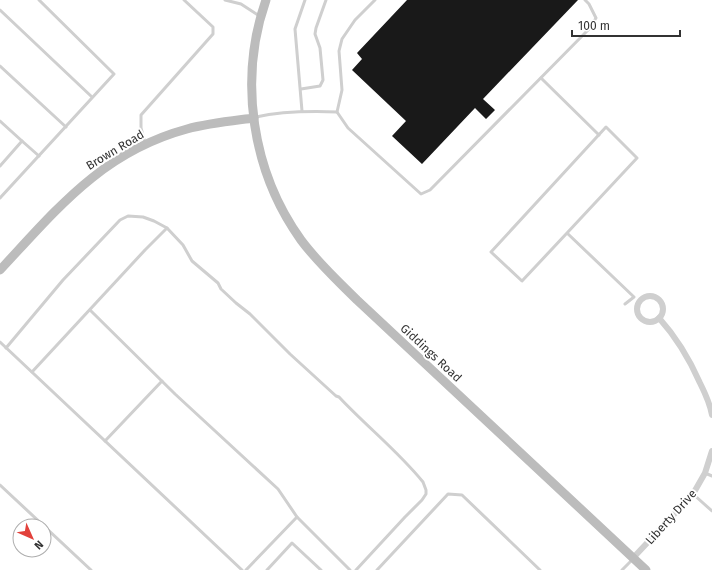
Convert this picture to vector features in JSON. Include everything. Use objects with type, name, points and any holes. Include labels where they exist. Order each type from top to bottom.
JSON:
[{"type":"main road","points":[[254,118],[252,98],[252,67],[254,50],[266,0]]},
{"type":"main road","name":"Brown Road","points":[[0,270],[80,186],[110,164],[145,144],[171,134],[194,127],[254,118]]},
{"type":"main road","name":"Giddings Road","points":[[254,118],[262,158],[274,193],[291,225],[315,257],[357,300],[646,570]]},
{"type":"street","points":[[649,296],[660,300],[663,308],[659,318],[651,322],[641,318],[638,310],[638,304],[649,296]]},
{"type":"street","points":[[659,318],[678,340],[688,356],[712,412]]},
{"type":"street","name":"Liberty Drive","points":[[633,558],[693,494],[706,473],[712,451]]},
{"type":"lane","points":[[0,198],[114,74],[39,0]]},
{"type":"lane","points":[[145,144],[141,128],[141,114],[212,34],[213,27],[184,0]]},
{"type":"lane","points":[[225,0],[241,4],[261,17]]},
{"type":"lane","points":[[302,111],[295,29],[305,0]]},
{"type":"lane","points":[[301,89],[320,86],[323,80],[320,48],[315,34],[326,0]]},
{"type":"lane","points":[[375,0],[355,20],[342,39],[339,51],[342,90],[338,112],[348,128],[421,194],[430,190],[589,30],[596,18],[589,4],[585,0]]},
{"type":"lane","points":[[0,10],[92,97]]},
{"type":"lane","points":[[0,66],[66,127]]},
{"type":"lane","points":[[541,78],[599,135]]},
{"type":"lane","points":[[254,118],[266,115],[302,111],[338,112]]},
{"type":"lane","points":[[0,121],[39,156]]},
{"type":"lane","points":[[606,127],[637,158],[567,234],[522,281],[491,252],[606,127]]},
{"type":"lane","points":[[0,166],[22,141]]},
{"type":"lane","points":[[6,348],[63,280],[120,220],[128,216],[143,217],[167,228],[183,244],[192,261],[218,283],[236,303],[252,316],[319,381],[339,397],[374,430],[423,482],[426,490],[422,500],[356,570]]},
{"type":"lane","points":[[32,372],[167,228]]},
{"type":"lane","points":[[567,234],[634,297],[625,304]]},
{"type":"lane","points":[[90,310],[162,381],[278,489],[297,517],[350,570]]},
{"type":"lane","points":[[0,342],[242,570]]},
{"type":"lane","points":[[105,441],[162,381]]},
{"type":"lane","points":[[706,473],[712,476]]},
{"type":"lane","points":[[0,485],[91,570]]},
{"type":"lane","points":[[377,570],[448,494],[462,495],[540,570]]},
{"type":"lane","points":[[693,494],[712,511]]},
{"type":"lane","points":[[246,570],[297,517]]},
{"type":"lane","points":[[267,570],[292,543],[321,570]]},
{"type":"lane","points":[[622,570],[633,558]]},
{"type":"building","points":[[407,0],[578,0],[483,99],[495,110],[486,119],[475,108],[422,164],[392,136],[406,121],[352,70],[362,59],[357,53]]}]
